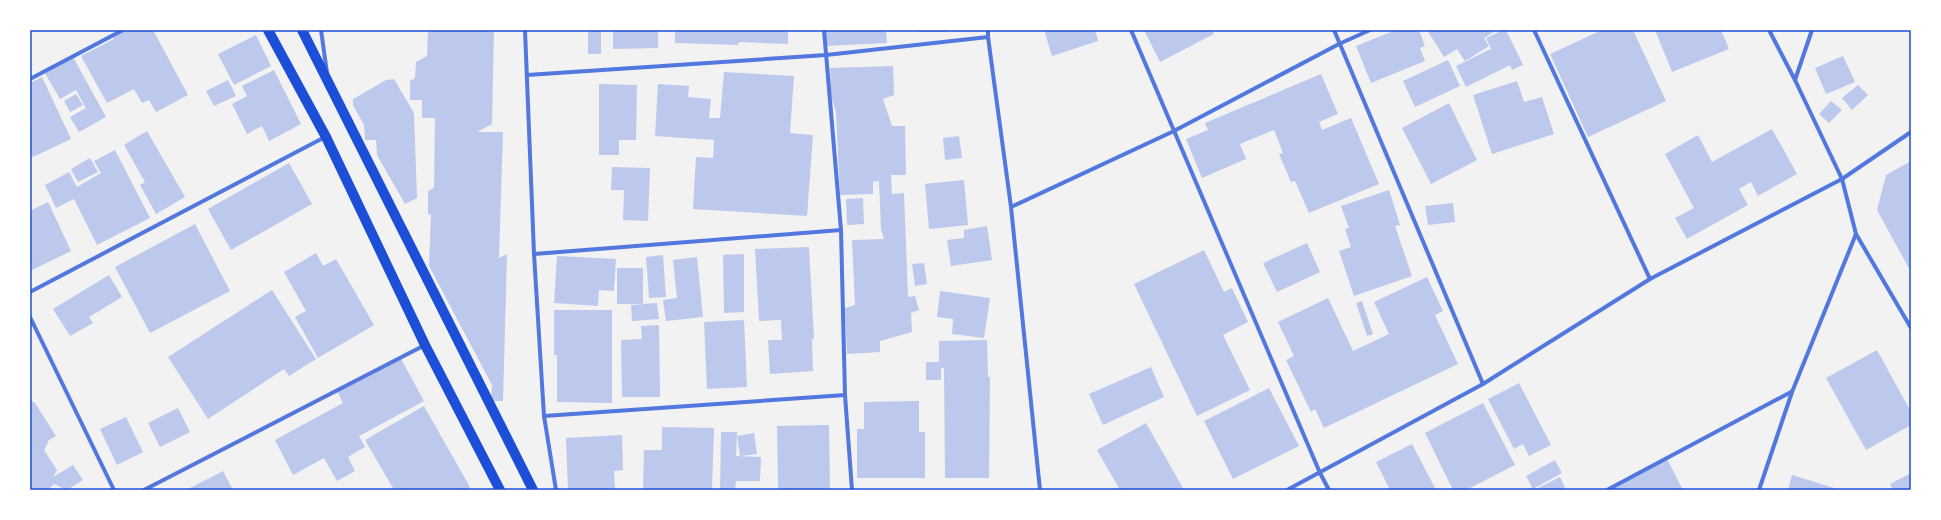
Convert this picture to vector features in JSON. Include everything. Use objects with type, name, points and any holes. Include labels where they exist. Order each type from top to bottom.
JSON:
[{"type":"main road","points":[[268,30],[326,137],[425,345],[500,490]]},
{"type":"main road","points":[[302,30],[532,490]]},
{"type":"street","points":[[30,79],[123,30]]},
{"type":"street","points":[[321,30],[329,82]]},
{"type":"street","points":[[525,30],[534,254],[544,416],[556,490]]},
{"type":"street","points":[[824,30],[842,230],[846,395],[852,490]]},
{"type":"street","points":[[988,30],[1011,207],[1040,490]]},
{"type":"street","points":[[1131,30],[1320,473],[1329,490]]},
{"type":"street","points":[[1334,30],[1483,384]]},
{"type":"street","points":[[1011,207],[1174,131],[1339,44],[1370,30]]},
{"type":"street","points":[[1534,30],[1650,279]]},
{"type":"street","points":[[1769,30],[1795,80],[1842,179],[1856,234],[1911,328]]},
{"type":"street","points":[[1795,80],[1812,30]]},
{"type":"street","points":[[527,75],[826,55],[988,37]]},
{"type":"street","points":[[1287,490],[1483,384],[1650,279],[1842,179],[1911,132]]},
{"type":"street","points":[[30,292],[326,137]]},
{"type":"street","points":[[534,254],[842,230]]},
{"type":"street","points":[[1759,490],[1792,392],[1856,234]]},
{"type":"street","points":[[30,317],[114,490]]},
{"type":"street","points":[[144,490],[425,345]]},
{"type":"street","points":[[1607,490],[1792,392]]},
{"type":"street","points":[[544,416],[846,395]]},
{"type":"building","points":[[126,30],[153,30],[188,95],[156,112],[149,100],[142,103],[134,89],[107,103],[81,56],[114,39],[113,37]]},
{"type":"building","points":[[428,30],[494,30],[492,124],[477,132],[503,132],[499,258],[507,254],[503,401],[491,401],[492,385],[429,266],[431,214],[428,215],[428,191],[434,188],[435,118],[422,118],[422,100],[410,100],[410,81],[415,78],[416,62],[427,56]]},
{"type":"building","points":[[588,30],[601,30],[601,54],[588,54]]},
{"type":"building","points":[[613,30],[658,30],[658,48],[613,49]]},
{"type":"building","points":[[675,30],[788,30],[788,44],[739,42],[738,45],[675,43]]},
{"type":"building","points":[[823,30],[886,30],[887,43],[824,46]]},
{"type":"building","points":[[917,30],[947,30],[947,32],[917,32]]},
{"type":"building","points":[[1044,30],[1095,30],[1098,41],[1052,56]]},
{"type":"building","points":[[1144,30],[1212,30],[1214,34],[1160,62]]},
{"type":"building","points":[[1396,30],[1419,30],[1425,46],[1420,48],[1425,61],[1371,83],[1356,46]]},
{"type":"building","points":[[1427,30],[1497,30],[1484,38],[1489,46],[1465,61],[1457,49],[1444,57]]},
{"type":"building","points":[[1506,30],[1523,65],[1512,70],[1510,65],[1466,87],[1456,66],[1491,49],[1486,38]]},
{"type":"building","points":[[1602,30],[1633,30],[1666,101],[1588,137],[1550,54]]},
{"type":"building","points":[[1655,30],[1721,30],[1729,49],[1672,72]]},
{"type":"building","points":[[256,35],[271,66],[234,85],[218,54]]},
{"type":"building","points":[[1843,56],[1855,82],[1826,94],[1815,68]]},
{"type":"building","points":[[73,57],[106,117],[79,132],[70,117],[86,108],[76,90],[60,99],[45,73]]},
{"type":"building","points":[[1448,60],[1460,86],[1415,107],[1403,81]]},
{"type":"building","points":[[893,66],[894,95],[883,99],[892,126],[905,126],[906,175],[891,175],[892,194],[904,193],[908,297],[915,296],[919,310],[911,313],[912,332],[880,341],[880,352],[847,354],[845,308],[855,305],[852,240],[884,239],[881,229],[879,181],[873,182],[873,194],[840,195],[836,112],[831,96],[830,68]]},
{"type":"building","points":[[274,70],[301,124],[269,141],[262,126],[247,134],[232,104],[247,96],[242,86]]},
{"type":"building","points":[[724,72],[794,76],[790,133],[813,135],[807,216],[693,209],[696,157],[713,158],[714,140],[655,136],[658,84],[689,86],[688,97],[711,99],[709,118],[720,118]]},
{"type":"building","points":[[1321,74],[1338,114],[1319,122],[1322,130],[1351,118],[1379,184],[1309,213],[1295,181],[1291,182],[1279,154],[1283,153],[1274,130],[1240,144],[1246,159],[1202,178],[1186,139],[1208,130],[1205,123]]},
{"type":"building","points":[[42,77],[71,139],[33,157],[30,152],[30,125],[32,124],[30,120],[30,83]]},
{"type":"building","points":[[394,79],[414,113],[417,198],[405,204],[377,155],[376,140],[365,140],[364,125],[353,105],[353,99],[386,80]]},
{"type":"building","points":[[228,80],[236,96],[214,106],[206,91]]},
{"type":"building","points":[[1517,81],[1524,102],[1542,97],[1554,134],[1492,154],[1473,95]]},
{"type":"building","points":[[599,84],[637,85],[636,140],[619,140],[619,155],[599,155]]},
{"type":"building","points":[[1858,85],[1868,95],[1852,110],[1842,98]]},
{"type":"building","points":[[76,94],[83,105],[70,112],[64,101]]},
{"type":"building","points":[[1831,101],[1842,110],[1829,123],[1819,114]]},
{"type":"building","points":[[1449,103],[1477,160],[1431,184],[1402,128]]},
{"type":"building","points":[[1772,129],[1797,174],[1758,196],[1751,182],[1739,189],[1748,205],[1687,239],[1675,218],[1694,208],[1665,154],[1698,135],[1712,162]]},
{"type":"building","points":[[147,131],[185,197],[156,214],[140,185],[145,182],[124,145]]},
{"type":"building","points":[[959,136],[962,158],[945,160],[943,138]]},
{"type":"building","points":[[115,150],[150,218],[97,245],[74,199],[56,208],[45,185],[69,172],[77,187],[101,173],[94,161]]},
{"type":"building","points":[[90,158],[98,172],[78,182],[71,169]]},
{"type":"building","points":[[1911,161],[1911,272],[1877,210],[1886,175]]},
{"type":"building","points":[[289,163],[312,204],[231,250],[208,209]]},
{"type":"building","points":[[612,167],[650,168],[648,221],[623,220],[624,190],[611,190]]},
{"type":"building","points":[[964,180],[968,225],[929,229],[925,184]]},
{"type":"building","points":[[1389,190],[1400,225],[1395,226],[1412,276],[1354,296],[1339,251],[1351,247],[1345,229],[1349,228],[1341,206]]},
{"type":"building","points":[[863,198],[864,224],[847,225],[846,199]]},
{"type":"building","points":[[48,202],[71,251],[30,271],[30,211]]},
{"type":"building","points":[[1453,203],[1455,222],[1428,225],[1425,206]]},
{"type":"building","points":[[195,224],[230,291],[150,333],[115,267]]},
{"type":"building","points":[[987,226],[992,260],[951,266],[947,240],[964,238],[964,230]]},
{"type":"building","points":[[1307,243],[1320,272],[1277,292],[1263,263]]},
{"type":"building","points":[[809,247],[814,339],[812,339],[813,371],[770,374],[768,340],[782,340],[781,320],[759,321],[755,249]]},
{"type":"building","points":[[1204,250],[1224,292],[1232,288],[1248,322],[1223,335],[1250,390],[1197,416],[1134,284]]},
{"type":"building","points":[[316,253],[323,266],[336,259],[374,325],[318,358],[295,317],[306,311],[284,272]]},
{"type":"building","points":[[744,254],[744,312],[724,313],[723,255]]},
{"type":"building","points":[[663,255],[666,297],[649,298],[646,257]]},
{"type":"building","points":[[557,256],[616,259],[614,291],[599,290],[598,306],[554,303]]},
{"type":"building","points":[[697,257],[703,317],[666,321],[663,300],[677,298],[673,260]]},
{"type":"building","points":[[924,263],[927,284],[915,286],[912,264]]},
{"type":"building","points":[[617,268],[643,268],[643,304],[617,304]]},
{"type":"building","points":[[109,275],[122,297],[89,317],[93,323],[70,336],[53,309]]},
{"type":"building","points":[[1427,277],[1443,311],[1435,315],[1458,364],[1324,428],[1315,409],[1311,412],[1286,360],[1294,356],[1278,322],[1328,298],[1353,351],[1389,334],[1374,302]]},
{"type":"building","points":[[272,290],[316,359],[289,376],[284,369],[208,419],[168,357]]},
{"type":"building","points":[[940,291],[990,298],[984,338],[952,334],[953,319],[937,317]]},
{"type":"building","points":[[1362,301],[1373,334],[1367,336],[1356,303]]},
{"type":"building","points":[[657,303],[659,319],[632,321],[631,305]]},
{"type":"building","points":[[554,310],[612,310],[612,403],[557,402],[557,355],[554,355]]},
{"type":"building","points":[[744,320],[747,387],[707,389],[704,322]]},
{"type":"building","points":[[659,325],[660,397],[622,397],[621,340],[642,339],[641,326]]},
{"type":"building","points":[[987,340],[988,377],[990,377],[989,478],[945,478],[944,368],[941,368],[941,380],[926,380],[926,362],[939,362],[939,341]]},
{"type":"building","points":[[1877,350],[1911,412],[1911,425],[1866,450],[1826,378]]},
{"type":"building","points":[[400,357],[424,401],[359,436],[365,447],[348,457],[355,471],[337,481],[324,458],[293,475],[275,440],[343,403],[337,391]]},
{"type":"building","points":[[1151,367],[1164,397],[1103,425],[1089,394]]},
{"type":"building","points":[[1519,383],[1551,445],[1529,456],[1523,444],[1514,449],[1488,399]]},
{"type":"building","points":[[1269,388],[1299,446],[1233,479],[1204,421]]},
{"type":"building","points":[[30,400],[35,403],[56,436],[49,440],[44,450],[57,470],[53,477],[73,465],[83,480],[67,490],[54,484],[48,490],[30,490]]},
{"type":"building","points":[[919,401],[919,432],[925,432],[925,478],[857,478],[857,429],[864,429],[864,402]]},
{"type":"building","points":[[1483,403],[1515,465],[1466,490],[1453,490],[1425,433]]},
{"type":"building","points":[[424,406],[470,487],[465,490],[394,490],[365,440]]},
{"type":"building","points":[[178,408],[190,432],[160,447],[148,423]]},
{"type":"building","points":[[126,417],[143,452],[117,465],[100,429]]},
{"type":"building","points":[[1146,423],[1184,490],[1120,490],[1097,450]]},
{"type":"building","points":[[829,425],[830,490],[778,490],[777,426]]},
{"type":"building","points":[[662,427],[714,428],[712,490],[643,490],[644,450],[662,450]]},
{"type":"building","points":[[721,432],[737,432],[736,456],[761,457],[760,481],[736,481],[735,490],[720,490]]},
{"type":"building","points":[[754,433],[757,454],[740,456],[737,436]]},
{"type":"building","points":[[622,435],[623,470],[614,471],[615,490],[568,490],[566,438]]},
{"type":"building","points":[[1412,444],[1436,490],[1390,490],[1376,462]]},
{"type":"building","points":[[1667,459],[1683,490],[1610,490]]},
{"type":"building","points":[[1555,460],[1562,473],[1533,489],[1526,476]]},
{"type":"building","points":[[223,471],[233,490],[186,490]]},
{"type":"building","points":[[1911,473],[1911,490],[1893,490],[1890,484]]},
{"type":"building","points":[[1792,475],[1841,490],[1788,490]]},
{"type":"building","points":[[1560,477],[1566,490],[1534,490]]}]
